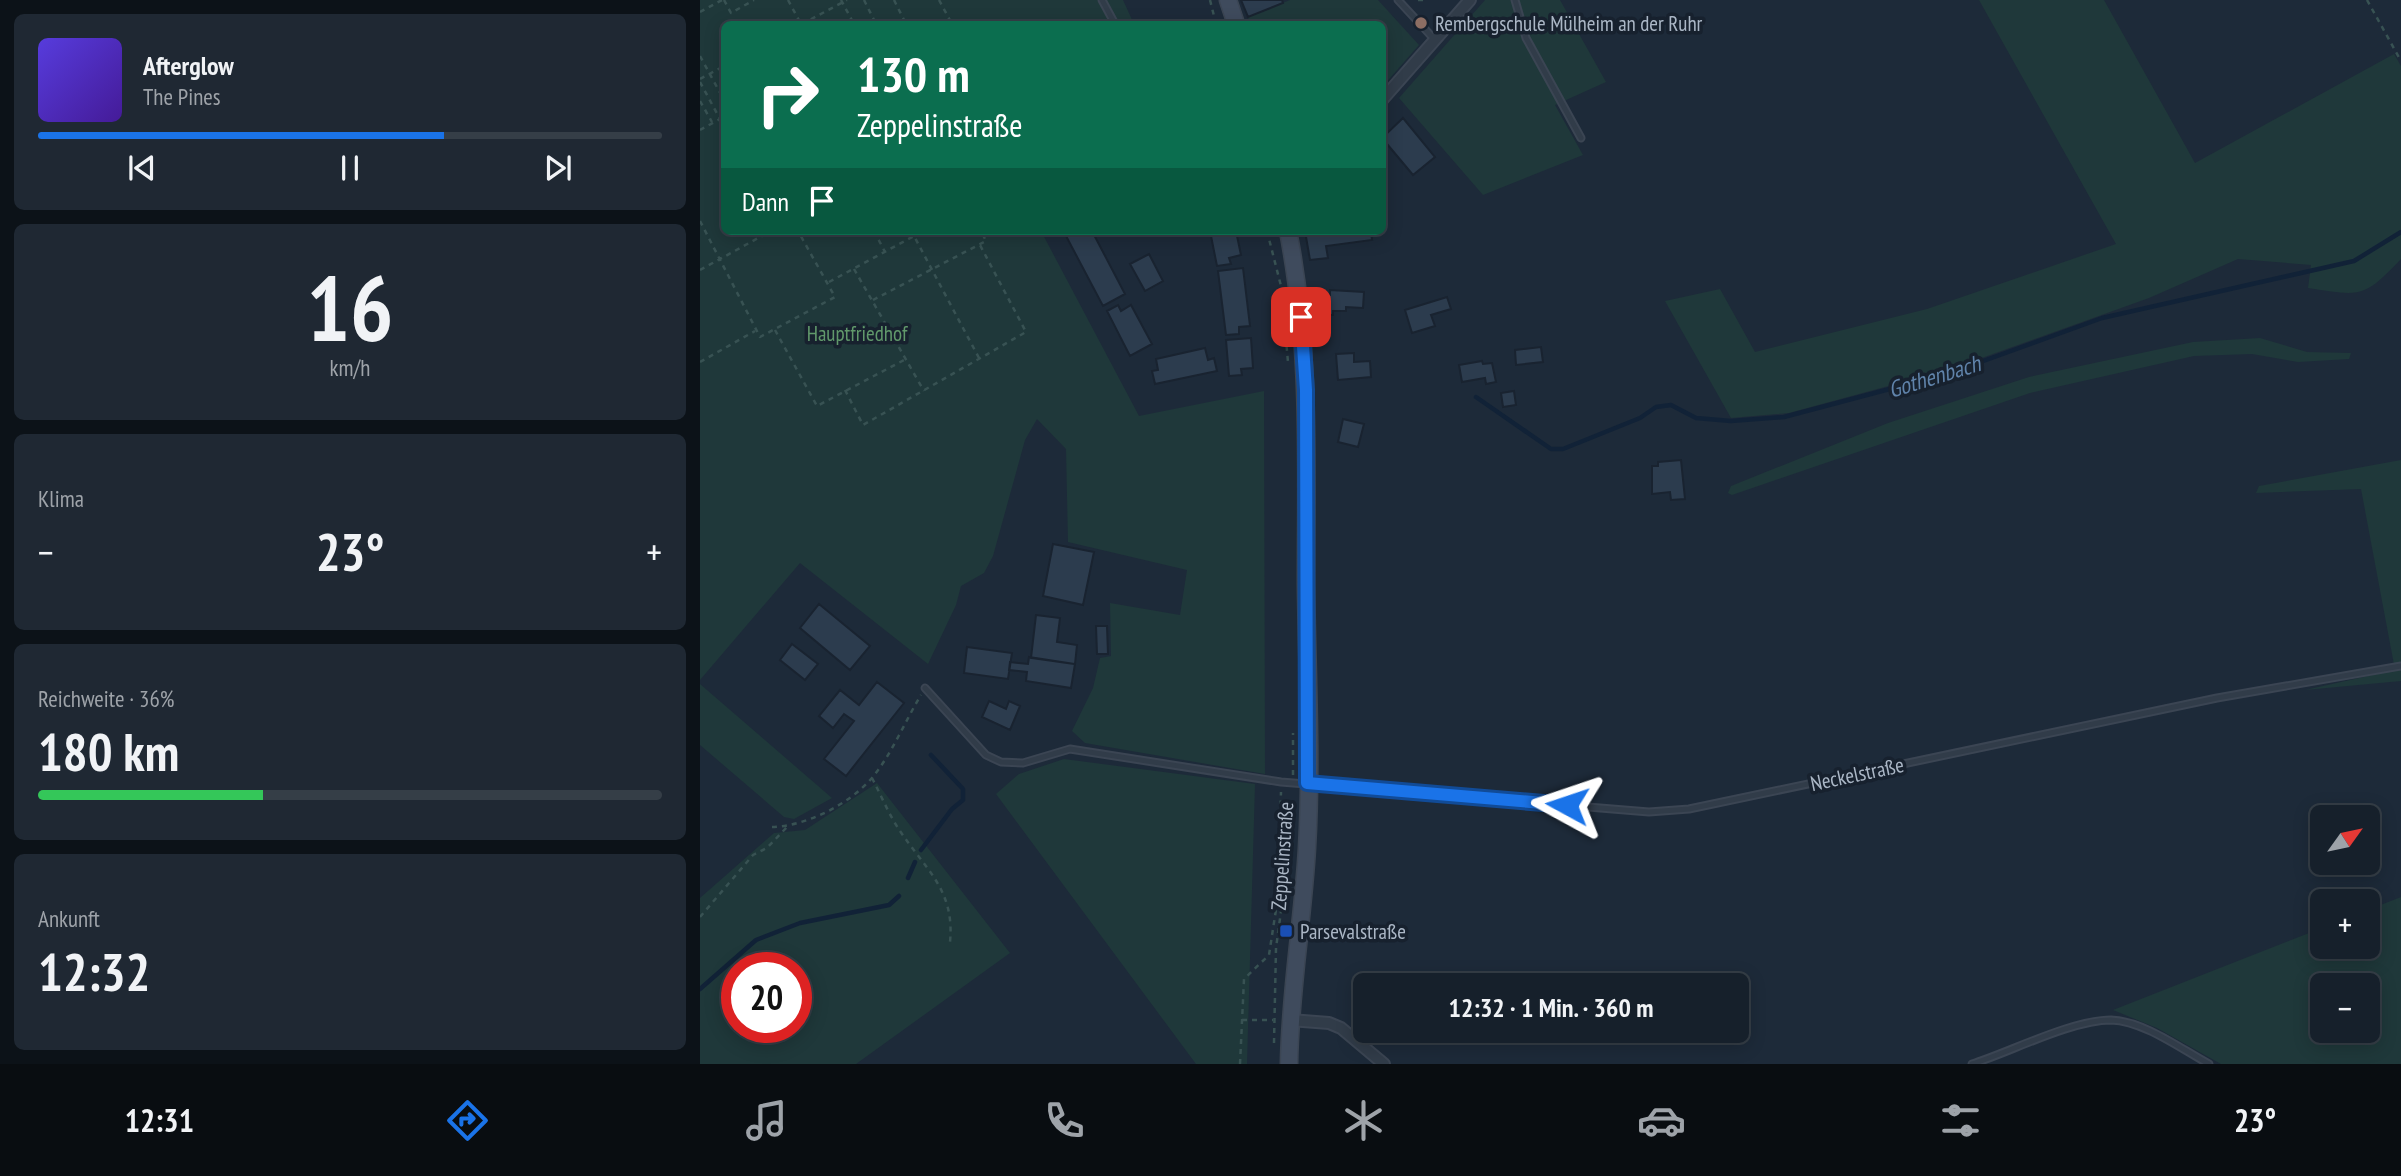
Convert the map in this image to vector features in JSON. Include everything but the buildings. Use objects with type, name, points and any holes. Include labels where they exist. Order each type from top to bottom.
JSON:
[{"type":"main road","points":[[1228,0],[1235,21]]},
{"type":"main road","name":"Zeppelinstraße","points":[[1289,235],[1301,317],[1306,390],[1300,783],[1307,848],[1281,1020],[1289,1064]]},
{"type":"street","points":[[1386,95],[1471,0]]},
{"type":"street","points":[[1281,1020],[1329,1023],[1341,1028],[1384,1064]]},
{"type":"lane","points":[[1102,0],[1113,21]]},
{"type":"lane","points":[[1398,0],[1435,40]]},
{"type":"lane","points":[[1515,0],[1526,38],[1581,138]]},
{"type":"lane","name":"Neckelstraße","points":[[925,688],[986,755],[1001,762],[1023,764],[1070,749],[1281,782],[1649,812],[1689,809],[2217,698],[2401,666]]},
{"type":"lane","points":[[1972,1064],[2080,1026],[2112,1020],[2143,1029],[2209,1064]]},
{"type":"path","points":[[700,12],[723,0],[731,13],[754,0]]},
{"type":"path","points":[[788,0],[800,21]]},
{"type":"path","points":[[807,21],[847,0]]},
{"type":"path","points":[[864,0],[874,21]]},
{"type":"path","points":[[894,0],[904,21]]},
{"type":"path","points":[[939,0],[950,21]]},
{"type":"path","points":[[1210,0],[1215,21]]},
{"type":"path","points":[[1418,0],[1427,0]]},
{"type":"path","points":[[2367,0],[2401,61]]},
{"type":"path","points":[[841,1],[853,21]]},
{"type":"path","points":[[700,56],[721,94]]},
{"type":"path","points":[[700,130],[720,119],[700,81],[721,68]]},
{"type":"path","points":[[700,101],[712,124]]},
{"type":"path","points":[[700,221],[760,337],[835,297],[800,235]]},
{"type":"path","points":[[700,270],[764,235]]},
{"type":"path","points":[[876,235],[885,252]]},
{"type":"path","points":[[873,300],[986,241],[983,235]]},
{"type":"path","points":[[1268,235],[1282,289]]},
{"type":"path","points":[[827,283],[914,236],[979,358]]},
{"type":"path","points":[[845,390],[863,425],[971,366],[979,358],[1026,332],[979,245]]},
{"type":"path","points":[[854,270],[924,391]]},
{"type":"path","points":[[1283,302],[1288,366]]},
{"type":"path","points":[[700,362],[756,330]]},
{"type":"path","points":[[775,330],[817,406],[906,359]]},
{"type":"path","points":[[772,827],[803,822],[852,796],[872,778],[925,688]]},
{"type":"path","points":[[1293,731],[1300,783]]},
{"type":"path","points":[[872,778],[899,831],[938,879],[952,920],[950,942]]},
{"type":"path","points":[[1240,1064],[1244,979],[1269,954],[1277,903],[1281,782]]},
{"type":"path","points":[[700,917],[753,855],[767,848],[788,826]]},
{"type":"path","points":[[1274,1046],[1281,1020],[1272,989],[1281,895],[1293,831]]},
{"type":"path","points":[[1242,1020],[1281,1020]]},
{"type":"green space","name":"Hauptfriedhof","points":[[700,0],[1123,0],[1133,21],[721,21],[721,235],[1043,235],[1139,416],[1264,391],[1265,774],[1085,743],[1072,731],[1093,688],[1100,658],[1111,656],[1110,603],[1180,615],[1187,570],[1068,542],[1066,449],[1037,419],[1025,440],[993,556],[984,573],[961,586],[956,605],[928,664],[800,563],[700,680]]},
{"type":"green space","points":[[1290,0],[1378,0],[1419,45],[1386,83],[1386,21],[1249,21],[1248,17]]},
{"type":"green space","points":[[1485,0],[1560,0],[1606,82],[1555,105],[1583,155],[1483,195],[1399,98]]},
{"type":"green space","points":[[1979,0],[2104,0],[2195,163],[2394,54],[2401,66],[2401,259],[2378,282],[2360,292],[2351,293],[2308,288],[2311,265],[2238,259],[2149,298],[1951,369],[1789,413],[1731,418],[1665,301],[1720,289],[1755,352],[1927,309],[2116,244]]},
{"type":"green space","points":[[2260,338],[2307,352],[2351,353],[2349,359],[2298,362],[2252,354],[2194,356],[2030,393],[1732,495],[1728,493],[1731,486],[1888,423],[2029,377],[2193,342]]},
{"type":"green space","points":[[2401,460],[2401,681],[2305,690],[2395,670],[2361,489],[2256,493],[2259,486]]},
{"type":"green space","points":[[700,684],[832,798],[794,819],[784,817],[700,745]]},
{"type":"green space","points":[[1064,759],[1255,784],[1247,1064],[1196,1064],[996,794],[1019,774]]},
{"type":"green space","points":[[877,783],[1010,953],[856,1064],[700,1064],[700,898],[774,833],[805,830]]},
{"type":"green space","points":[[2401,897],[2401,1064],[2221,1064],[2157,1028],[2113,1010],[2310,933],[2310,959],[2380,959],[2380,905]]},
{"type":"waterway","name":"Gothenbach","points":[[1476,397],[1551,449],[1563,449],[1640,418],[1656,407],[1671,405],[1696,418],[1731,421],[1784,417],[1950,373],[2102,318],[2354,261],[2401,232]]},
{"type":"waterway","points":[[921,850],[952,809],[963,800],[963,789],[931,755]]},
{"type":"waterway","points":[[908,878],[915,862]]},
{"type":"waterway","points":[[700,989],[756,940],[800,923],[889,905],[899,896]]},
{"type":"place","name":"Rembergschule Mülheim an der Ruhr","points":[[1421,23]]},
{"type":"place","name":"Parsevalstraße","points":[[1286,931]]},
{"type":"route","points":[[1301,317],[1306,390],[1307,783],[1567,805]]}]
